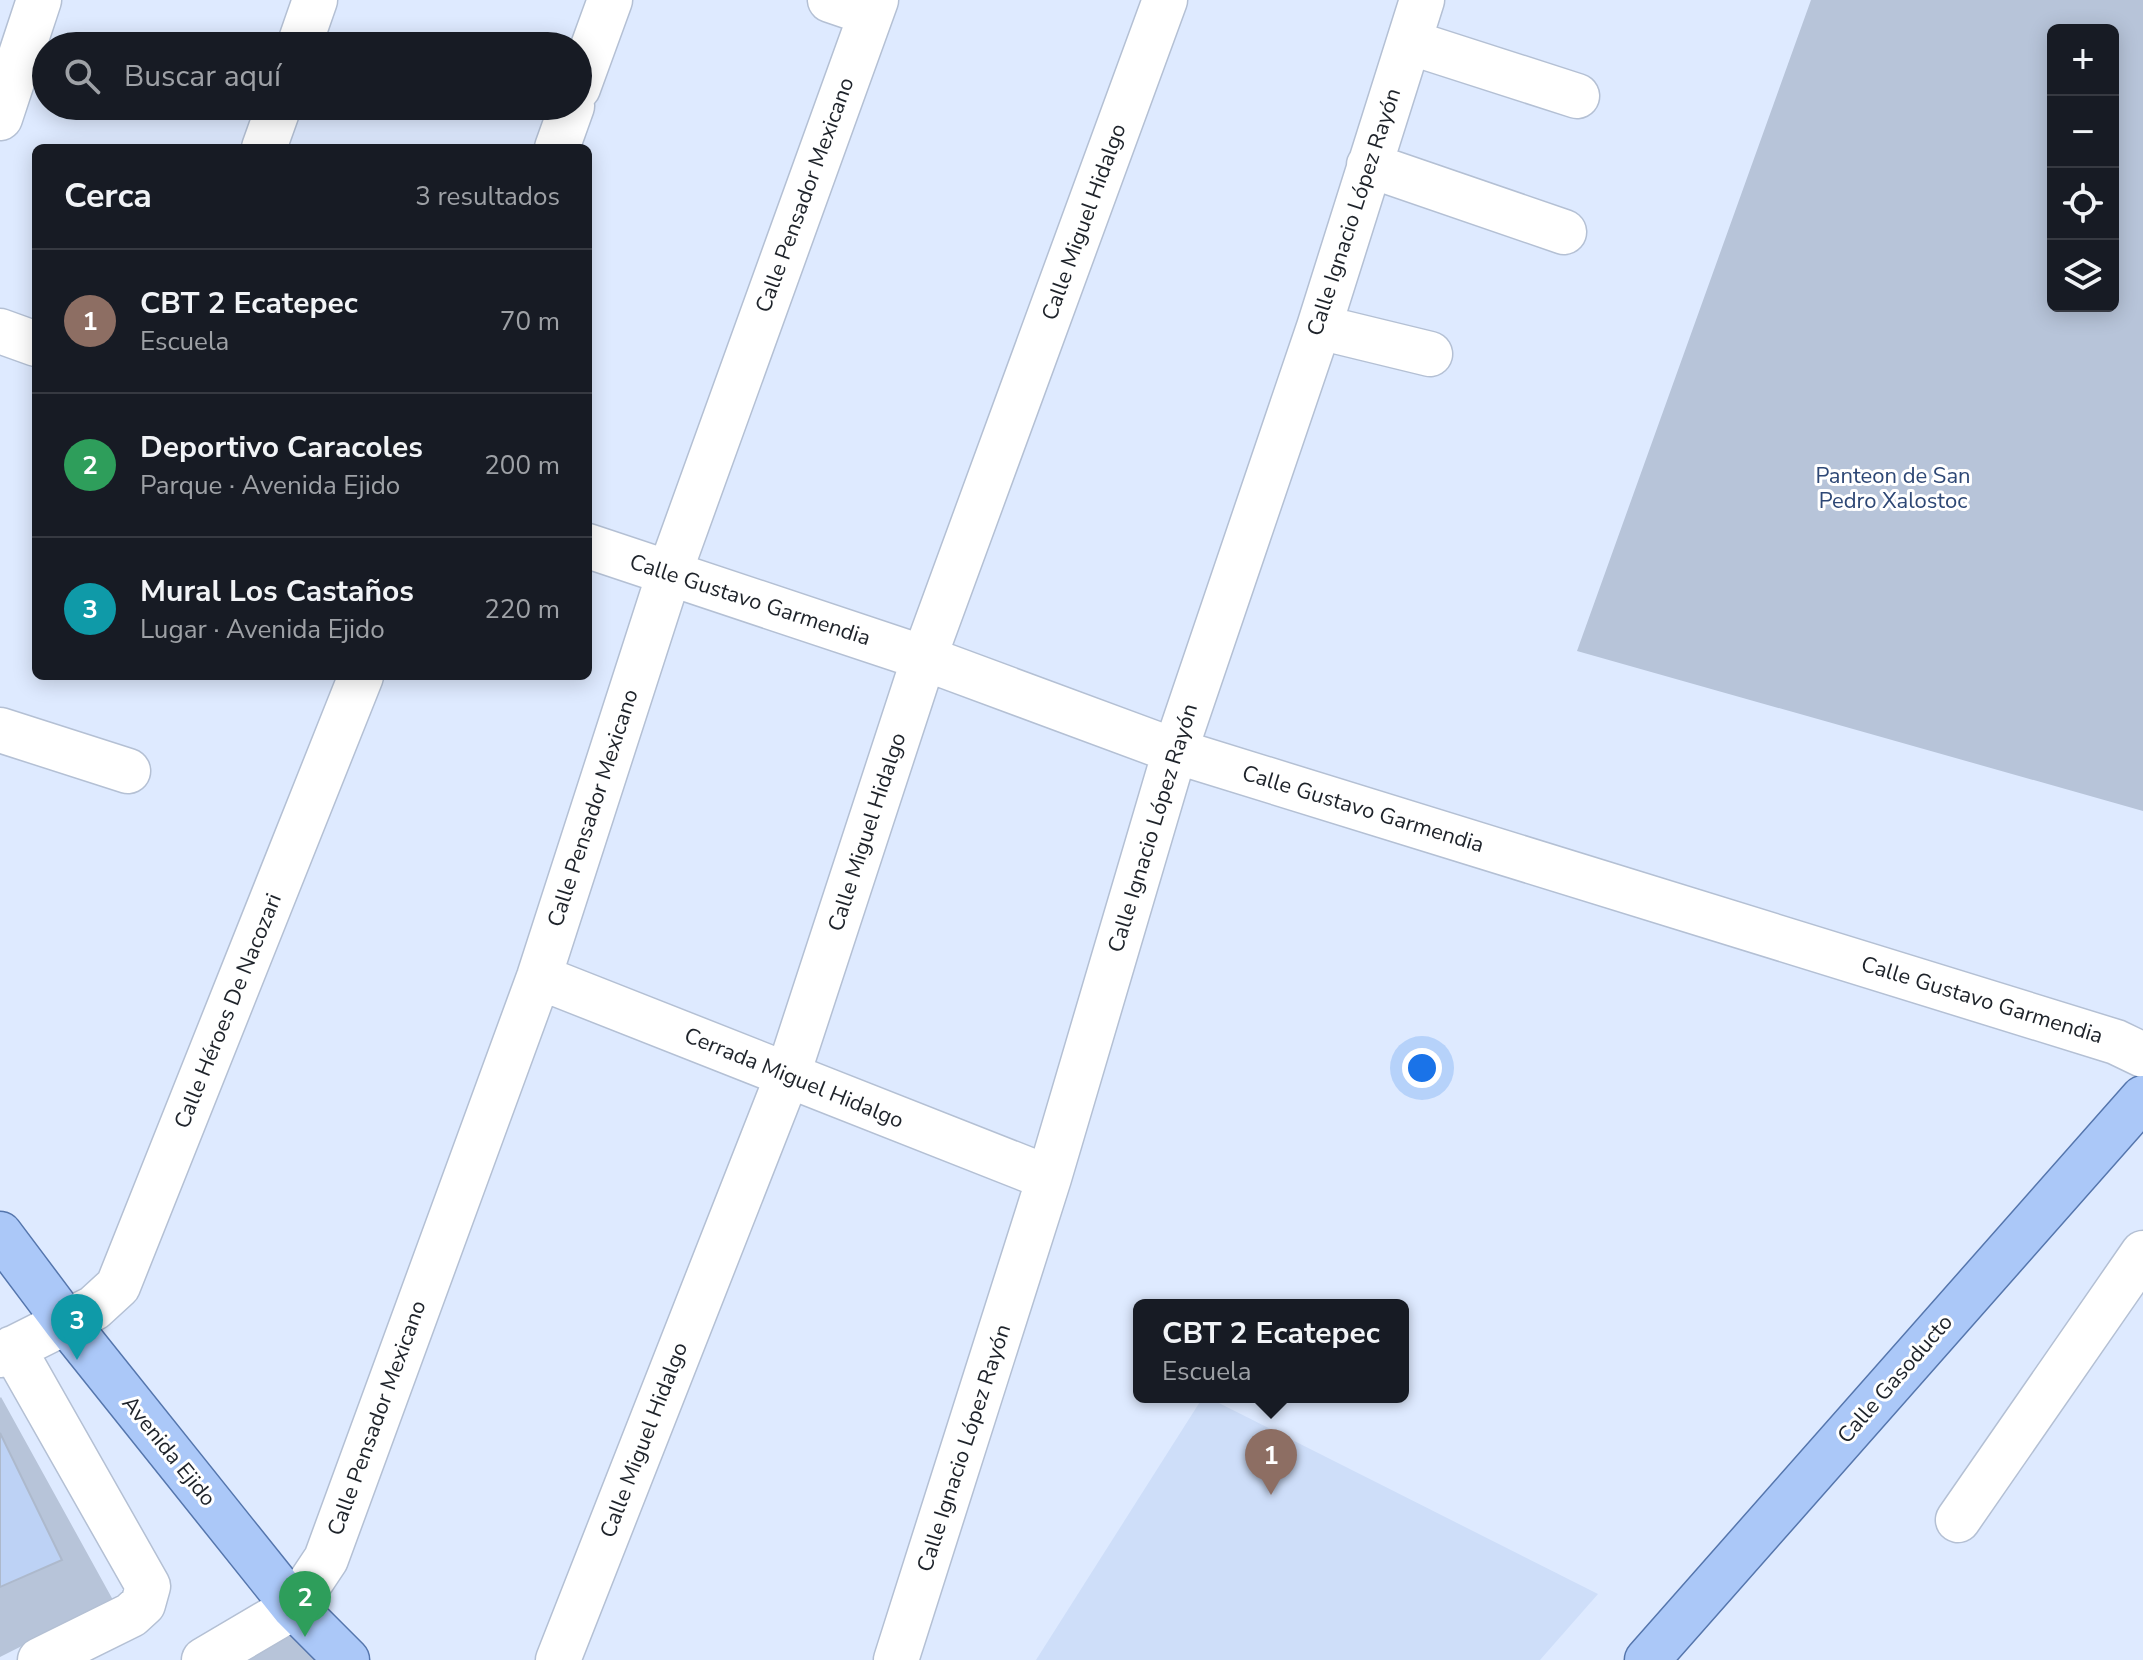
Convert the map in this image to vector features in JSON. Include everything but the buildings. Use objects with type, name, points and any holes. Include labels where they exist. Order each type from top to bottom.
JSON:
[{"type":"main road","name":"Calle Gasoducto","points":[[1647,1660],[2143,1098]]},
{"type":"main road","name":"Avenida Ejido","points":[[0,1234],[66,1322],[294,1607],[347,1660]]},
{"type":"street","points":[[0,118],[39,0]]},
{"type":"street","points":[[304,32],[315,0]]},
{"type":"street","points":[[592,50],[610,0]]},
{"type":"street","points":[[830,0],[873,7]]},
{"type":"street","name":"Calle Miguel Hidalgo","points":[[558,1660],[787,1077],[924,658],[1165,0]]},
{"type":"street","name":"Calle Ignacio López Rayón","points":[[896,1660],[1049,1178],[1175,751],[1319,327],[1422,0]]},
{"type":"street","name":"Calle Pensador Mexicano","points":[[294,1607],[326,1559],[539,977],[669,574],[873,7]]},
{"type":"street","points":[[1409,42],[1577,96]]},
{"type":"street","points":[[265,144],[274,120]]},
{"type":"street","points":[[558,144],[567,120]]},
{"type":"street","points":[[1369,165],[1564,232]]},
{"type":"street","points":[[1319,327],[1430,354]]},
{"type":"street","points":[[0,331],[32,343]]},
{"type":"street","name":"Calle Gustavo Garmendia","points":[[592,547],[924,658],[1175,751],[2116,1042],[2143,1055]]},
{"type":"street","name":"Calle Héroes De Nacozari","points":[[7,1352],[109,1297],[128,1264],[359,680]]},
{"type":"street","points":[[0,730],[128,771]]},
{"type":"street","name":"Cerrada Miguel Hidalgo","points":[[539,977],[1049,1178]]},
{"type":"street","points":[[1958,1520],[2143,1253]]},
{"type":"street","points":[[7,1352],[142,1571],[149,1595],[131,1615],[40,1660]]},
{"type":"street","points":[[204,1660],[294,1607]]},
{"type":"shaded area","points":[[1199,1403],[1219,1403],[1598,1594],[1540,1660],[1036,1660]]},
{"type":"green space","name":"Panteon de San Pedro Xalostoc","points":[[1811,0],[2143,0],[2143,811],[1577,651]]},
{"type":"green space","points":[[0,1398],[113,1600],[0,1657]]},
{"type":"green space","points":[[313,1614],[363,1660],[229,1660]]},
{"type":"place","name":"Mural Los Castaños","points":[[77,1360]]},
{"type":"place","name":"CBT 2 Ecatepec","points":[[1271,1495]]},
{"type":"place","name":"Deportivo Caracoles","points":[[305,1637]]}]
